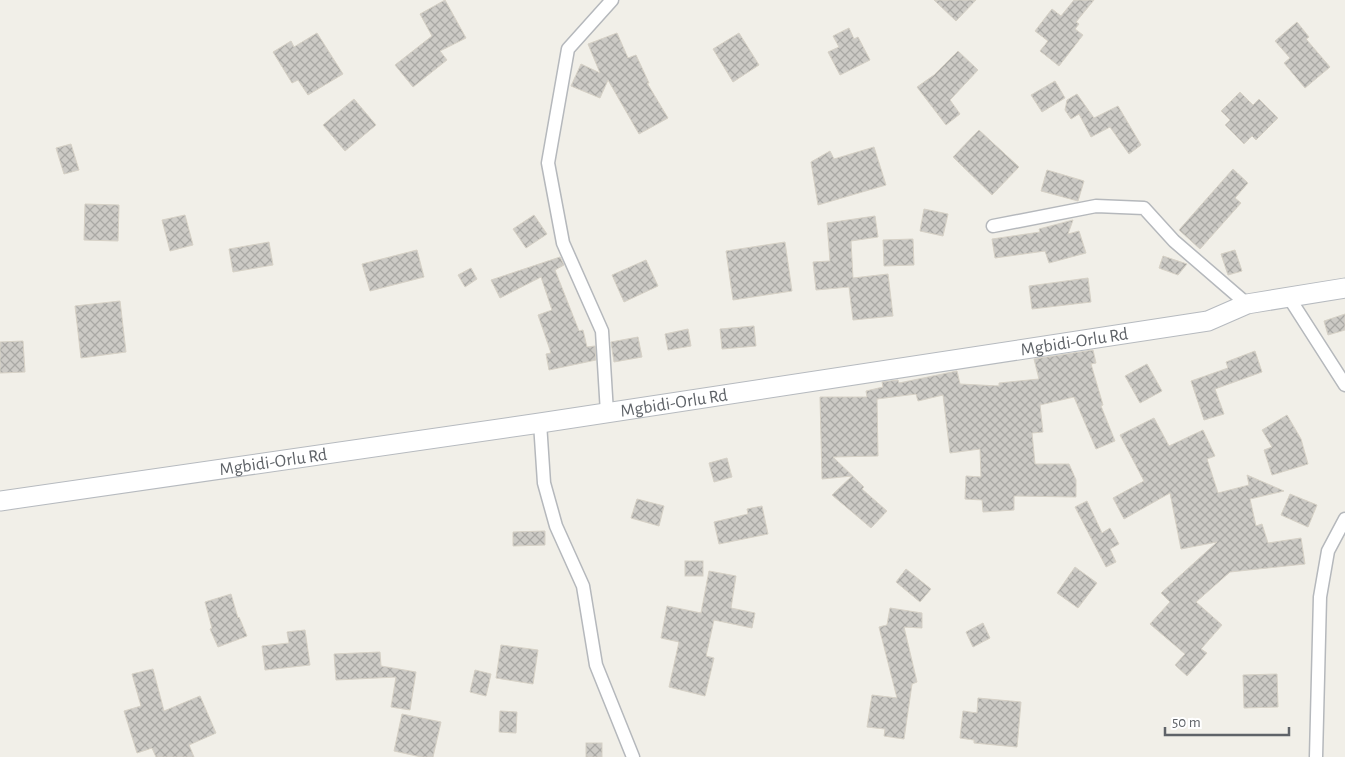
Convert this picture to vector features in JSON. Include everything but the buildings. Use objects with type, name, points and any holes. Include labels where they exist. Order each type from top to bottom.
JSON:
[{"type":"main road","name":"Mgbidi-Orlu Rd","points":[[0,502],[607,413],[1208,321],[1247,304],[1345,288]]},
{"type":"street","points":[[607,413],[602,331],[563,243],[548,163],[568,49],[612,0]]},
{"type":"street","points":[[993,226],[1096,206],[1144,208],[1174,241],[1247,304]]},
{"type":"street","points":[[1288,296],[1345,385]]},
{"type":"street","points":[[540,423],[544,483],[556,526],[583,586],[596,665],[633,757]]},
{"type":"street","points":[[1316,757],[1320,597],[1328,551],[1345,519]]}]
